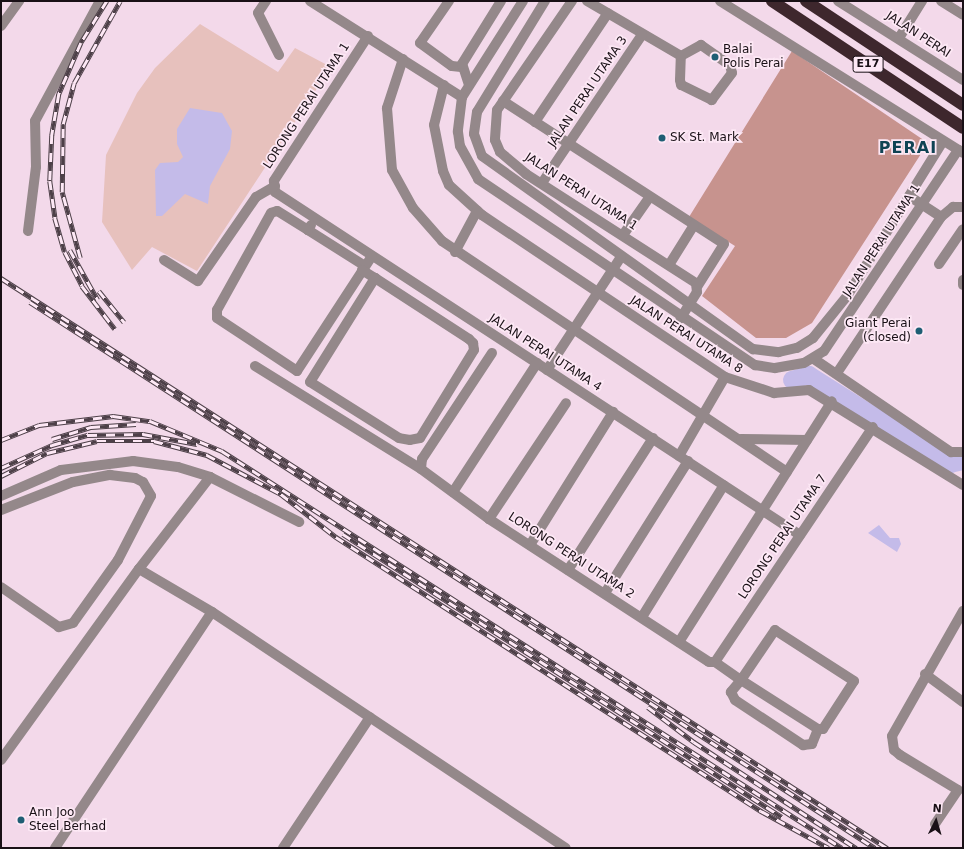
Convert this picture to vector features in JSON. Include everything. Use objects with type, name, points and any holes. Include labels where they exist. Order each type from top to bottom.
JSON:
[{"type":"highway","name":"E17","points":[[772,1],[963,128]]},
{"type":"highway","name":"E17","points":[[806,1],[963,105]]},
{"type":"street","points":[[1,26],[19,1]]},
{"type":"street","points":[[28,231],[35,174],[35,122],[100,1]]},
{"type":"street","points":[[266,1],[258,13],[279,55]]},
{"type":"street","points":[[310,1],[368,36],[462,97]]},
{"type":"street","points":[[449,1],[420,43],[452,66],[461,67]]},
{"type":"street","points":[[461,67],[501,1]]},
{"type":"street","points":[[523,1],[462,97],[458,132],[460,146],[478,179],[681,318],[755,365],[775,368],[814,359],[837,373],[951,452],[963,452]]},
{"type":"street","name":"JALAN PERAI UTAMA 1","points":[[544,1],[481,101],[477,112],[476,145],[490,165],[753,349],[764,352],[797,348],[813,338],[847,296],[943,142]]},
{"type":"street","name":"JALAN PERAI UTAMA 1","points":[[572,1],[504,101],[494,126],[500,152],[542,183],[669,265],[697,287]]},
{"type":"street","points":[[587,1],[642,35],[681,56]]},
{"type":"street","points":[[720,1],[961,152]]},
{"type":"street","name":"JALAN PERAI","points":[[838,1],[899,38],[963,80]]},
{"type":"street","points":[[899,38],[922,1]]},
{"type":"street","points":[[940,1],[963,16]]},
{"type":"street","points":[[535,122],[608,13]]},
{"type":"street","name":"JALAN PERAI UTAMA 3","points":[[542,183],[642,35]]},
{"type":"street","name":"LORONG PERAI UTAMA 1","points":[[275,189],[274,181],[368,36]]},
{"type":"street","points":[[701,46],[730,65],[732,73],[717,97],[705,100],[681,85],[681,56],[701,46]]},
{"type":"street","points":[[403,59],[387,108],[392,170],[413,208],[455,252],[574,331],[704,413],[787,472]]},
{"type":"street","points":[[461,67],[469,85]]},
{"type":"street","points":[[444,85],[434,125],[437,150],[449,185],[477,211],[597,293]]},
{"type":"street","points":[[504,101],[649,198],[724,244],[697,287],[690,304],[681,318]]},
{"type":"street","name":"JALAN PERAI UTAMA 1","points":[[814,359],[824,351],[874,280],[922,204],[961,152]]},
{"type":"street","points":[[164,260],[198,281],[256,197],[275,189]]},
{"type":"street","name":"JALAN PERAI UTAMA 4","points":[[275,189],[316,219],[372,256],[800,535]]},
{"type":"street","points":[[909,196],[940,217]]},
{"type":"street","points":[[623,235],[649,198]]},
{"type":"street","points":[[837,373],[940,217],[953,207],[963,207]]},
{"type":"street","points":[[372,256],[364,268],[297,371],[217,318],[220,301],[271,213],[277,211],[308,230],[364,268],[375,278],[473,343],[474,350],[420,438],[410,440],[399,438],[310,382],[375,278]]},
{"type":"street","points":[[455,252],[477,211]]},
{"type":"street","points":[[308,230],[316,219]]},
{"type":"street","points":[[669,265],[694,225]]},
{"type":"street","points":[[939,264],[963,229]]},
{"type":"street","points":[[547,370],[574,331],[621,257]]},
{"type":"street","points":[[963,280],[963,285]]},
{"type":"street","name":"JALAN PERAI UTAMA 8","points":[[597,293],[725,377],[774,393],[809,390],[832,401],[873,426],[963,485]]},
{"type":"street","points":[[420,467],[492,353]]},
{"type":"street","points":[[453,492],[537,363]]},
{"type":"street","name":"LORONG PERAI UTAMA 2","points":[[255,366],[420,467],[489,519],[642,617],[709,662],[715,662],[818,729]]},
{"type":"street","points":[[679,456],[725,377]]},
{"type":"street","points":[[679,642],[832,401]]},
{"type":"street","points":[[489,519],[566,403]]},
{"type":"street","points":[[530,545],[613,412]]},
{"type":"street","name":"LORONG PERAI UTAMA 7","points":[[715,662],[873,426]]},
{"type":"street","points":[[568,570],[653,438]]},
{"type":"street","points":[[741,439],[807,440]]},
{"type":"street","points":[[1,496],[61,470],[133,461],[178,467],[210,477],[299,522]]},
{"type":"street","points":[[605,593],[688,461]]},
{"type":"street","points":[[1,510],[73,482],[110,475],[135,478],[143,482],[151,496],[118,560],[73,623],[59,626],[1,587]]},
{"type":"street","points":[[1,760],[139,569],[210,477]]},
{"type":"street","points":[[642,617],[724,485]]},
{"type":"street","points":[[139,569],[212,612],[566,848]]},
{"type":"street","points":[[55,848],[212,612]]},
{"type":"street","points":[[935,824],[958,790],[900,755],[894,750],[892,736],[925,674],[960,624],[963,612]]},
{"type":"street","points":[[775,630],[854,681],[824,729],[818,729],[812,744],[803,745],[735,700],[731,692],[742,680],[775,630]]},
{"type":"street","points":[[925,674],[963,700]]},
{"type":"street","points":[[284,848],[370,717]]},
{"type":"shaded area","points":[[200,24],[278,72],[295,48],[331,67],[197,271],[152,247],[132,270],[102,222],[106,155],[137,93],[155,68]]},
{"type":"shaded area","points":[[792,51],[928,143],[812,323],[786,338],[756,338],[702,296],[735,246],[689,217]]},
{"type":"shaded area","points":[[190,108],[222,113],[232,131],[230,149],[210,186],[208,204],[185,194],[162,216],[156,216],[155,170],[160,163],[178,162],[183,157],[177,144],[177,129]]},
{"type":"shaded area","points":[[879,525],[890,538],[899,538],[901,544],[897,552],[868,533]]},
{"type":"waterway","points":[[792,380],[809,375],[950,464],[963,461]]},
{"type":"railway","points":[[107,1],[81,43],[59,94],[52,135],[50,181],[55,218],[65,252],[82,286],[115,329]]},
{"type":"railway","points":[[80,258],[62,192],[63,124],[74,83],[120,1]]},
{"type":"railway","points":[[70,250],[98,300]]},
{"type":"railway","points":[[1,278],[887,848]]},
{"type":"railway","points":[[99,291],[124,322]]},
{"type":"railway","points":[[30,302],[875,848]]},
{"type":"railway","points":[[1,440],[39,425],[113,416],[150,421],[222,451],[842,848]]},
{"type":"railway","points":[[52,439],[91,427],[136,424]]},
{"type":"railway","points":[[1,468],[52,445],[88,435],[143,434],[197,444]]},
{"type":"railway","points":[[1,476],[47,453],[97,441],[154,441],[207,455],[281,494],[336,537],[761,811],[829,848]]},
{"type":"railway","points":[[343,534],[782,817]]},
{"type":"railway","points":[[648,707],[694,742],[856,848]]},
{"type":"place","name":"Balai Polis Perai","points":[[715,57]]},
{"type":"place","name":"SK St. Mark","points":[[662,138]]},
{"type":"place","name":"Giant Perai (closed)","points":[[919,331]]},
{"type":"place","name":"Ann Joo Steel Berhad","points":[[21,820]]},
{"type":"district","name":"PERAI","points":[[908,148]]}]
